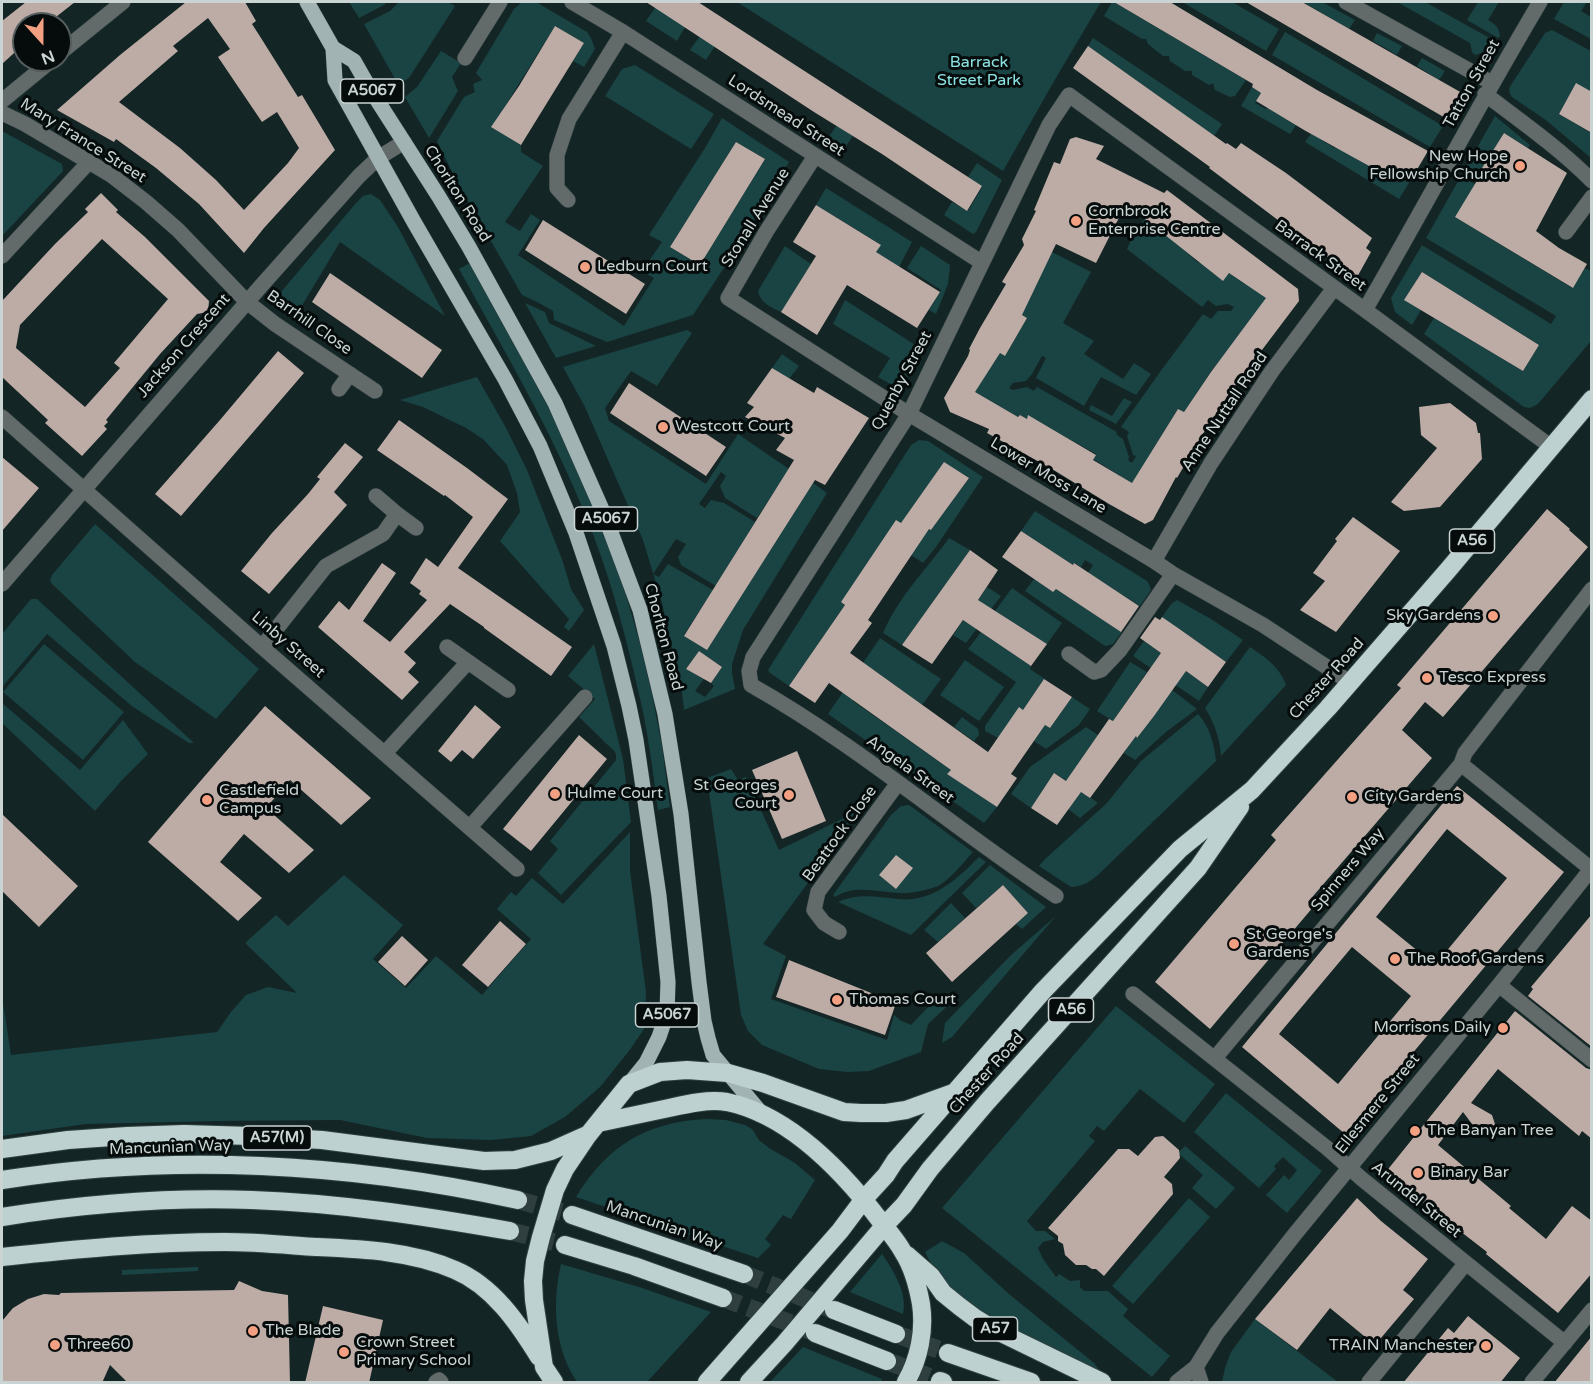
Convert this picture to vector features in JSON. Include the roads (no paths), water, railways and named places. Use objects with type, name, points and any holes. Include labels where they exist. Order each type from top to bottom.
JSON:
[{"type":"highway","name":"Chester Road","points":[[707,1383],[840,1231],[895,1161],[1042,991],[1180,849],[1252,790],[1351,683],[1592,399]]},
{"type":"highway","name":"Chester Road","points":[[749,1383],[904,1205],[930,1169],[987,1102],[1198,868],[1252,790]]},
{"type":"highway","name":"Chester Road","points":[[630,1084],[660,1072],[687,1070],[728,1073],[844,1112],[876,1113],[894,1112],[919,1106],[956,1092]]},
{"type":"highway","points":[[544,1366],[534,1300],[535,1261],[555,1190],[565,1169],[593,1129],[630,1084]]},
{"type":"highway","points":[[593,1129],[687,1104],[726,1102],[763,1115],[810,1145],[864,1199],[904,1252],[914,1277],[922,1323],[918,1354],[906,1383]]},
{"type":"highway","name":"A57(M)","points":[[2,1149],[68,1140],[184,1134],[321,1140],[484,1161],[514,1160],[552,1151],[593,1129]]},
{"type":"highway","name":"Mancunian Way","points":[[2,1180],[118,1168],[248,1165],[377,1175],[435,1183],[518,1200]]},
{"type":"highway","points":[[2,1216],[127,1203],[249,1200],[370,1209],[510,1231]]},
{"type":"highway","name":"Mancunian Way","points":[[572,1215],[744,1274]]},
{"type":"highway","points":[[2,1257],[119,1246],[226,1242],[346,1249],[432,1261],[457,1270],[480,1285],[495,1299],[515,1320],[554,1383]]},
{"type":"highway","points":[[565,1245],[634,1266],[723,1298]]},
{"type":"highway","name":"A57","points":[[904,1252],[931,1276],[943,1293],[975,1318],[1102,1383]]},
{"type":"highway","points":[[834,1310],[896,1334]]},
{"type":"highway","points":[[815,1333],[887,1361]]},
{"type":"highway","points":[[948,1353],[1030,1383]]},
{"type":"main road","name":"Chorlton Road","points":[[307,2],[333,48],[335,80],[505,379],[540,446],[576,533],[614,646],[630,706],[636,740],[659,896],[668,982],[667,1013],[659,1037],[646,1062],[630,1084]]},
{"type":"main road","name":"Chorlton Road","points":[[333,48],[354,61],[469,247],[555,403],[604,514],[640,610],[665,714],[681,814],[704,1021],[713,1054],[763,1115]]},
{"type":"street","points":[[72,43],[123,2]]},
{"type":"street","points":[[465,58],[500,2]]},
{"type":"street","name":"Lordsmead Street","points":[[572,2],[981,262]]},
{"type":"street","points":[[1346,2],[1489,89],[1592,181]]},
{"type":"street","name":"Tatton Street","points":[[1365,310],[1540,2]]},
{"type":"street","points":[[568,200],[557,188],[557,155],[569,119],[622,32]]},
{"type":"street","points":[[2,101],[37,72]]},
{"type":"street","name":"Barrack Street","points":[[1069,95],[1550,446]]},
{"type":"street","name":"Quenby Street","points":[[748,671],[753,657],[909,414],[1049,125],[1069,95]]},
{"type":"street","name":"Mary France Street","points":[[2,113],[25,124],[111,175],[178,230],[247,302]]},
{"type":"street","name":"Jackson Crescent","points":[[2,584],[359,176],[378,158],[404,142]]},
{"type":"street","name":"Stonall Avenue","points":[[728,298],[766,232],[815,156]]},
{"type":"street","points":[[2,256],[89,162]]},
{"type":"street","points":[[1566,232],[1589,200]]},
{"type":"street","name":"Anne Nuttall Road","points":[[1154,561],[1217,454],[1272,371],[1334,288]]},
{"type":"street","name":"Lower Moss Lane","points":[[728,298],[909,414],[1173,574],[1263,625],[1351,683]]},
{"type":"street","name":"Barrhill Close","points":[[247,302],[275,324],[375,391]]},
{"type":"street","name":"Barrhill Close","points":[[339,389],[350,374]]},
{"type":"street","name":"Linby Street","points":[[2,417],[261,647],[517,869]]},
{"type":"street","points":[[376,496],[416,528]]},
{"type":"street","points":[[261,647],[326,566],[383,534],[397,514]]},
{"type":"street","points":[[1069,654],[1094,672],[1101,670],[1120,650],[1173,574]]},
{"type":"street","name":"Spinners Way","points":[[1215,1058],[1461,764],[1465,753],[1592,589]]},
{"type":"street","points":[[447,647],[508,690]]},
{"type":"street","points":[[385,753],[468,662]]},
{"type":"street","name":"Angela Street","points":[[748,671],[751,686],[793,709],[1056,896]]},
{"type":"street","points":[[470,827],[585,697]]},
{"type":"street","points":[[1461,764],[1591,868]]},
{"type":"street","name":"Beattock Close","points":[[838,932],[824,923],[814,910],[818,891],[898,783]]},
{"type":"street","name":"Ellesmere Street","points":[[1177,1383],[1196,1367],[1217,1333],[1591,868]]},
{"type":"street","points":[[1499,985],[1592,1060]]},
{"type":"street","name":"Arundel Street","points":[[1133,994],[1327,1148],[1348,1168],[1565,1343]]},
{"type":"street","points":[[1369,1383],[1466,1263]]},
{"type":"street","points":[[1532,1383],[1592,1310]]},
{"type":"street","points":[[1196,1367],[1201,1383]]},
{"type":"tunnel","points":[[518,1200],[572,1215]]},
{"type":"tunnel","points":[[510,1231],[565,1245]]},
{"type":"tunnel","points":[[744,1274],[831,1309]]},
{"type":"tunnel","points":[[723,1298],[811,1331]]},
{"type":"tunnel","points":[[896,1334],[948,1353]]},
{"type":"tunnel","points":[[887,1361],[940,1381]]},
{"type":"place","name":"New Hope Fellowship Church","points":[[1520,166]]},
{"type":"place","name":"Cornbrook Enterprise Centre","points":[[1076,221]]},
{"type":"place","name":"Ledburn Court","points":[[585,267]]},
{"type":"place","name":"Westcott Court","points":[[663,427]]},
{"type":"place","name":"Sky Gardens","points":[[1493,616]]},
{"type":"place","name":"Tesco Express","points":[[1427,678]]},
{"type":"place","name":"Hulme Court","points":[[555,794]]},
{"type":"place","name":"St Georges Court","points":[[789,795]]},
{"type":"place","name":"City Gardens","points":[[1352,797]]},
{"type":"place","name":"Castlefield Campus","points":[[207,800]]},
{"type":"place","name":"St George's Gardens","points":[[1234,944]]},
{"type":"place","name":"The Roof Gardens","points":[[1395,959]]},
{"type":"place","name":"Thomas Court","points":[[837,1000]]},
{"type":"place","name":"Morrisons Daily","points":[[1503,1028]]},
{"type":"place","name":"The Banyan Tree","points":[[1415,1131]]},
{"type":"place","name":"Binary Bar","points":[[1418,1173]]},
{"type":"place","name":"The Blade","points":[[253,1331]]},
{"type":"place","name":"Three60","points":[[55,1345]]},
{"type":"place","name":"TRAIN Manchester","points":[[1486,1346]]},
{"type":"place","name":"Crown Street Primary School","points":[[344,1352]]},
{"type":"park label","name":"Barrack Street Park","points":[[979,72]]}]
